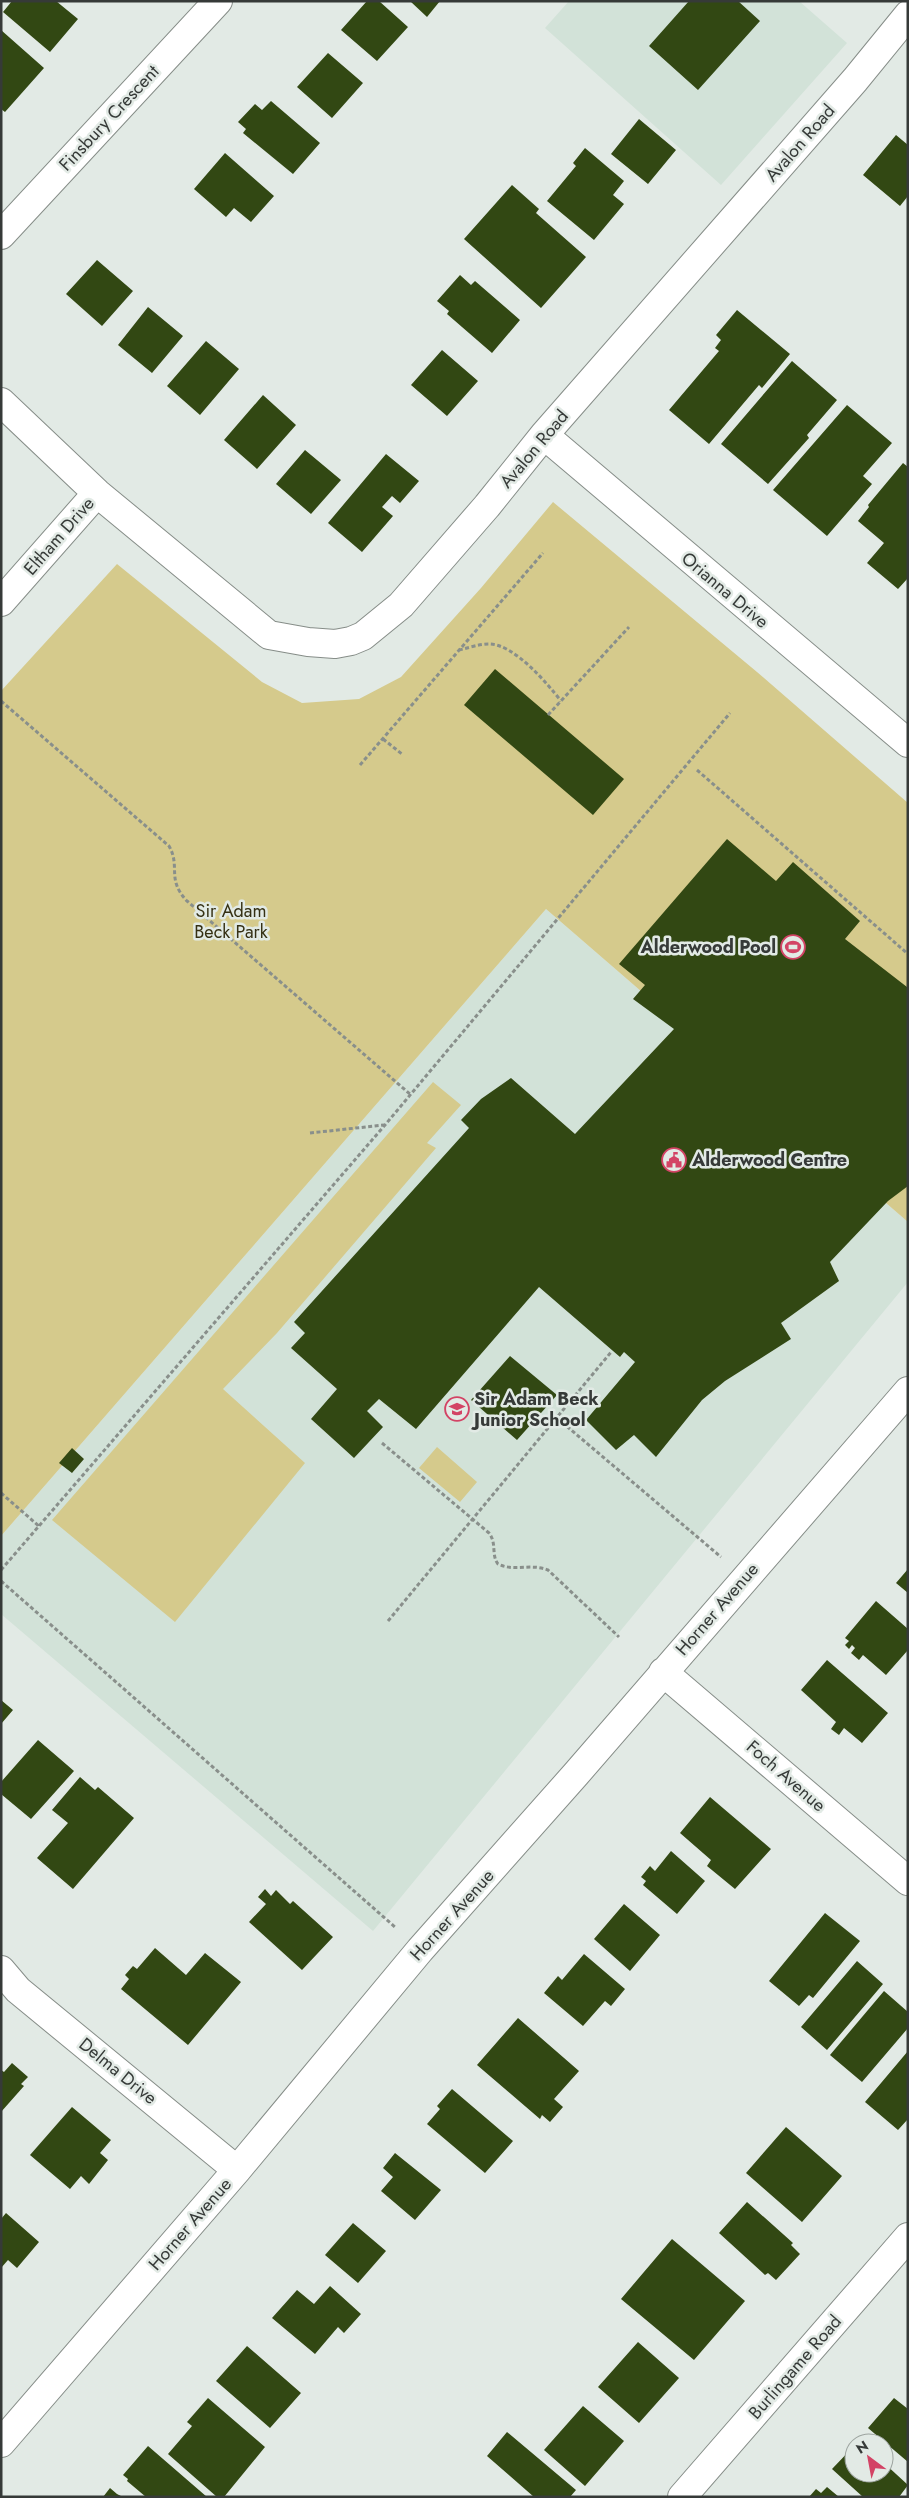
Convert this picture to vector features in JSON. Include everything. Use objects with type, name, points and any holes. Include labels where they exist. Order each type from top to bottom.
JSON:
[{"type":"street","name":"Finsbury Crescent","points":[[1,235],[218,1]]},
{"type":"street","name":"Avalon Road","points":[[97,493],[269,635],[290,641],[335,644],[351,641],[362,636],[401,605],[544,435],[855,80],[908,15]]},
{"type":"street","points":[[1,402],[97,493]]},
{"type":"street","name":"Orianna Drive","points":[[544,435],[908,743]]},
{"type":"street","name":"Eltham Drive","points":[[1,602],[97,493]]},
{"type":"street","name":"Horner Avenue","points":[[1,2443],[238,2170],[420,1950],[576,1774],[908,1391]]},
{"type":"street","name":"Foch Avenue","points":[[663,1672],[908,1881]]},
{"type":"street","name":"Delma Drive","points":[[1,1970],[18,1990],[238,2170]]},
{"type":"street","name":"Burlingame Road","points":[[682,2497],[908,2237]]},
{"type":"path","points":[[360,765],[542,553]]},
{"type":"path","points":[[548,715],[629,627]]},
{"type":"path","points":[[458,650],[489,644],[502,648],[534,671],[561,701]]},
{"type":"path","points":[[1,701],[169,846],[174,857],[175,884],[187,901],[411,1095]]},
{"type":"path","points":[[1,1570],[411,1095],[730,713]]},
{"type":"path","points":[[383,738],[402,754]]},
{"type":"path","points":[[697,770],[908,954]]},
{"type":"path","points":[[310,1133],[385,1125]]},
{"type":"path","points":[[388,1621],[474,1520],[612,1351]]},
{"type":"path","points":[[557,1418],[745,1577]]},
{"type":"path","points":[[382,1443],[493,1537],[495,1558],[498,1564],[509,1568],[538,1566],[548,1570],[619,1637]]},
{"type":"path","points":[[1,1493],[40,1527]]},
{"type":"path","points":[[1,1581],[420,1950]]},
{"type":"shaded area","points":[[569,1],[799,1],[847,43],[721,185],[545,28]]},
{"type":"shaded area","name":"Sir Adam Beck Junior School","points":[[546,909],[908,1222],[908,1282],[373,1931],[1,1614],[1,1536]]},
{"type":"green space","name":"Sir Adam Beck Park","points":[[553,502],[757,672],[908,803],[908,1222],[546,909],[1,1536],[1,691],[117,564],[262,682],[302,703],[359,699],[401,677],[481,588]]},
{"type":"green space","points":[[433,1082],[461,1105],[427,1143],[436,1148],[277,1333],[223,1389],[305,1463],[175,1622],[52,1520]]},
{"type":"green space","points":[[437,1447],[477,1482],[460,1502],[419,1468]]},
{"type":"building","points":[[12,1],[56,1],[78,19],[50,52],[3,12]]},
{"type":"building","points":[[367,1],[379,1],[408,27],[377,61],[341,30]]},
{"type":"building","points":[[410,1],[440,1],[427,17]]},
{"type":"building","points":[[689,1],[738,1],[760,21],[698,90],[649,46]]},
{"type":"building","points":[[1,30],[44,68],[5,112],[1,109]]},
{"type":"building","points":[[328,53],[363,83],[332,118],[297,87]]},
{"type":"building","points":[[271,101],[320,143],[293,174],[243,133],[246,129],[238,122],[255,104],[262,110]]},
{"type":"building","points":[[639,119],[676,150],[648,184],[611,154]]},
{"type":"building","points":[[896,135],[908,145],[908,196],[900,206],[863,175]]},
{"type":"building","points":[[585,148],[624,181],[613,195],[624,204],[594,240],[547,201],[576,166],[573,163]]},
{"type":"building","points":[[225,153],[274,196],[251,222],[234,208],[226,217],[194,189]]},
{"type":"building","points":[[512,185],[539,209],[536,213],[586,257],[541,308],[464,239]]},
{"type":"building","points":[[97,260],[133,291],[102,326],[66,294]]},
{"type":"building","points":[[460,275],[471,285],[475,281],[520,320],[492,353],[447,314],[449,311],[437,301]]},
{"type":"building","points":[[148,307],[183,336],[152,373],[118,345]]},
{"type":"building","points":[[737,310],[790,354],[762,388],[759,385],[709,444],[669,410],[719,351],[715,348],[721,340],[716,335]]},
{"type":"building","points":[[206,341],[239,369],[200,415],[167,386]]},
{"type":"building","points":[[442,350],[478,381],[447,416],[411,385]]},
{"type":"building","points":[[792,361],[837,400],[807,435],[809,438],[768,484],[721,444]]},
{"type":"building","points":[[263,395],[296,425],[257,469],[224,440]]},
{"type":"building","points":[[847,405],[892,443],[863,476],[872,484],[827,536],[773,490]]},
{"type":"building","points":[[305,450],[341,480],[311,514],[276,484]]},
{"type":"building","points":[[386,454],[419,481],[400,503],[392,496],[382,507],[393,516],[362,552],[328,523]]},
{"type":"building","points":[[903,463],[908,467],[908,578],[898,589],[867,563],[884,543],[858,521],[869,507],[868,505]]},
{"type":"building","points":[[495,669],[624,779],[593,815],[464,705]]},
{"type":"building","name":"Alderwood Centre","points":[[727,839],[776,881],[793,862],[860,921],[845,939],[908,986],[908,1186],[888,1201],[830,1262],[839,1281],[781,1323],[791,1339],[725,1381],[702,1400],[656,1457],[634,1435],[616,1450],[586,1420],[635,1362],[624,1352],[620,1357],[539,1287],[416,1429],[379,1399],[367,1411],[383,1427],[354,1458],[311,1419],[337,1389],[291,1348],[305,1333],[294,1322],[469,1128],[461,1120],[481,1099],[511,1078],[575,1134],[674,1029],[633,999],[645,985],[619,964]]},
{"type":"building","points":[[510,1356],[557,1395],[517,1440],[471,1400]]},
{"type":"building","points":[[72,1448],[84,1459],[72,1473],[59,1463]]},
{"type":"building","points":[[908,1569],[908,1593],[896,1583]]},
{"type":"building","points":[[876,1601],[908,1629],[908,1650],[886,1675],[863,1655],[859,1660],[851,1653],[855,1648],[852,1645],[849,1649],[845,1645],[849,1641],[845,1638]]},
{"type":"building","points":[[827,1660],[888,1713],[862,1743],[844,1728],[839,1735],[831,1729],[836,1722],[801,1690]]},
{"type":"building","points":[[1,1700],[13,1710],[1,1724]]},
{"type":"building","points":[[38,1740],[74,1771],[31,1819],[1,1794],[1,1782]]},
{"type":"building","points":[[80,1777],[95,1790],[98,1787],[134,1818],[73,1889],[37,1858],[68,1823],[52,1810]]},
{"type":"building","points":[[710,1797],[771,1849],[735,1889],[707,1866],[711,1860],[680,1833]]},
{"type":"building","points":[[671,1851],[705,1881],[677,1914],[643,1885],[646,1881],[641,1877],[650,1866],[655,1871]]},
{"type":"building","points":[[265,1889],[271,1896],[276,1890],[290,1904],[293,1901],[333,1937],[302,1970],[249,1922],[266,1904],[258,1897]]},
{"type":"building","points":[[624,1904],[660,1935],[630,1971],[594,1939]]},
{"type":"building","points":[[825,1913],[860,1941],[813,1998],[809,1995],[799,2006],[769,1981]]},
{"type":"building","points":[[155,1948],[186,1975],[205,1953],[241,1982],[188,2045],[121,1989],[129,1979],[125,1975],[133,1966],[137,1969]]},
{"type":"building","points":[[584,1954],[625,1989],[611,2006],[605,2001],[583,2026],[544,1993],[558,1976],[562,1980]]},
{"type":"building","points":[[857,1961],[883,1984],[827,2050],[801,2027]]},
{"type":"building","points":[[884,1991],[908,2012],[908,2028],[862,2082],[830,2055]]},
{"type":"building","points":[[518,2018],[579,2071],[554,2099],[563,2107],[550,2122],[542,2115],[540,2119],[477,2065]]},
{"type":"building","points":[[908,2051],[908,2119],[898,2130],[865,2102]]},
{"type":"building","points":[[12,2063],[28,2077],[21,2084],[24,2086],[1,2112],[1,2070],[4,2072]]},
{"type":"building","points":[[452,2089],[513,2141],[485,2173],[427,2124],[440,2109],[437,2106]]},
{"type":"building","points":[[72,2107],[111,2140],[100,2153],[108,2160],[89,2184],[81,2176],[70,2189],[30,2155]]},
{"type":"building","points":[[786,2127],[842,2176],[802,2222],[746,2173]]},
{"type":"building","points":[[395,2153],[441,2190],[415,2220],[381,2191],[393,2177],[383,2168]]},
{"type":"building","points":[[747,2202],[793,2243],[791,2245],[800,2254],[776,2280],[768,2273],[765,2275],[719,2233]]},
{"type":"building","points":[[6,2213],[39,2242],[17,2268],[8,2260],[1,2268],[1,2219]]},
{"type":"building","points":[[353,2223],[386,2251],[358,2283],[325,2255]]},
{"type":"building","points":[[672,2239],[745,2301],[694,2360],[621,2299]]},
{"type":"building","points":[[330,2286],[361,2314],[344,2333],[338,2327],[315,2354],[272,2318],[297,2290],[314,2304]]},
{"type":"building","points":[[638,2342],[679,2378],[639,2423],[598,2387]]},
{"type":"building","points":[[247,2346],[301,2393],[270,2428],[216,2381]]},
{"type":"building","points":[[208,2398],[265,2447],[224,2497],[217,2497],[168,2454],[192,2426],[187,2422]]},
{"type":"building","points":[[894,2398],[908,2409],[908,2462],[894,2450],[894,2433],[874,2433],[868,2428]]},
{"type":"building","points":[[583,2406],[624,2441],[585,2486],[544,2450]]},
{"type":"building","points":[[507,2432],[576,2490],[570,2497],[534,2497],[487,2456]]},
{"type":"building","points":[[148,2446],[207,2497],[146,2497],[127,2481],[128,2479],[123,2475]]},
{"type":"building","points":[[844,2456],[844,2480],[832,2469]]},
{"type":"building","points":[[894,2472],[908,2485],[899,2497],[863,2497],[848,2483],[894,2483]]},
{"type":"building","points":[[827,2487],[839,2497],[809,2497],[816,2489],[821,2493]]},
{"type":"building","points":[[110,2488],[117,2494],[123,2497],[103,2497]]},
{"type":"place","name":"Alderwood Pool","points":[[793,947]]},
{"type":"place","name":"Alderwood Centre","points":[[674,1160]]},
{"type":"place","name":"Sir Adam Beck Junior School","points":[[457,1409]]}]
